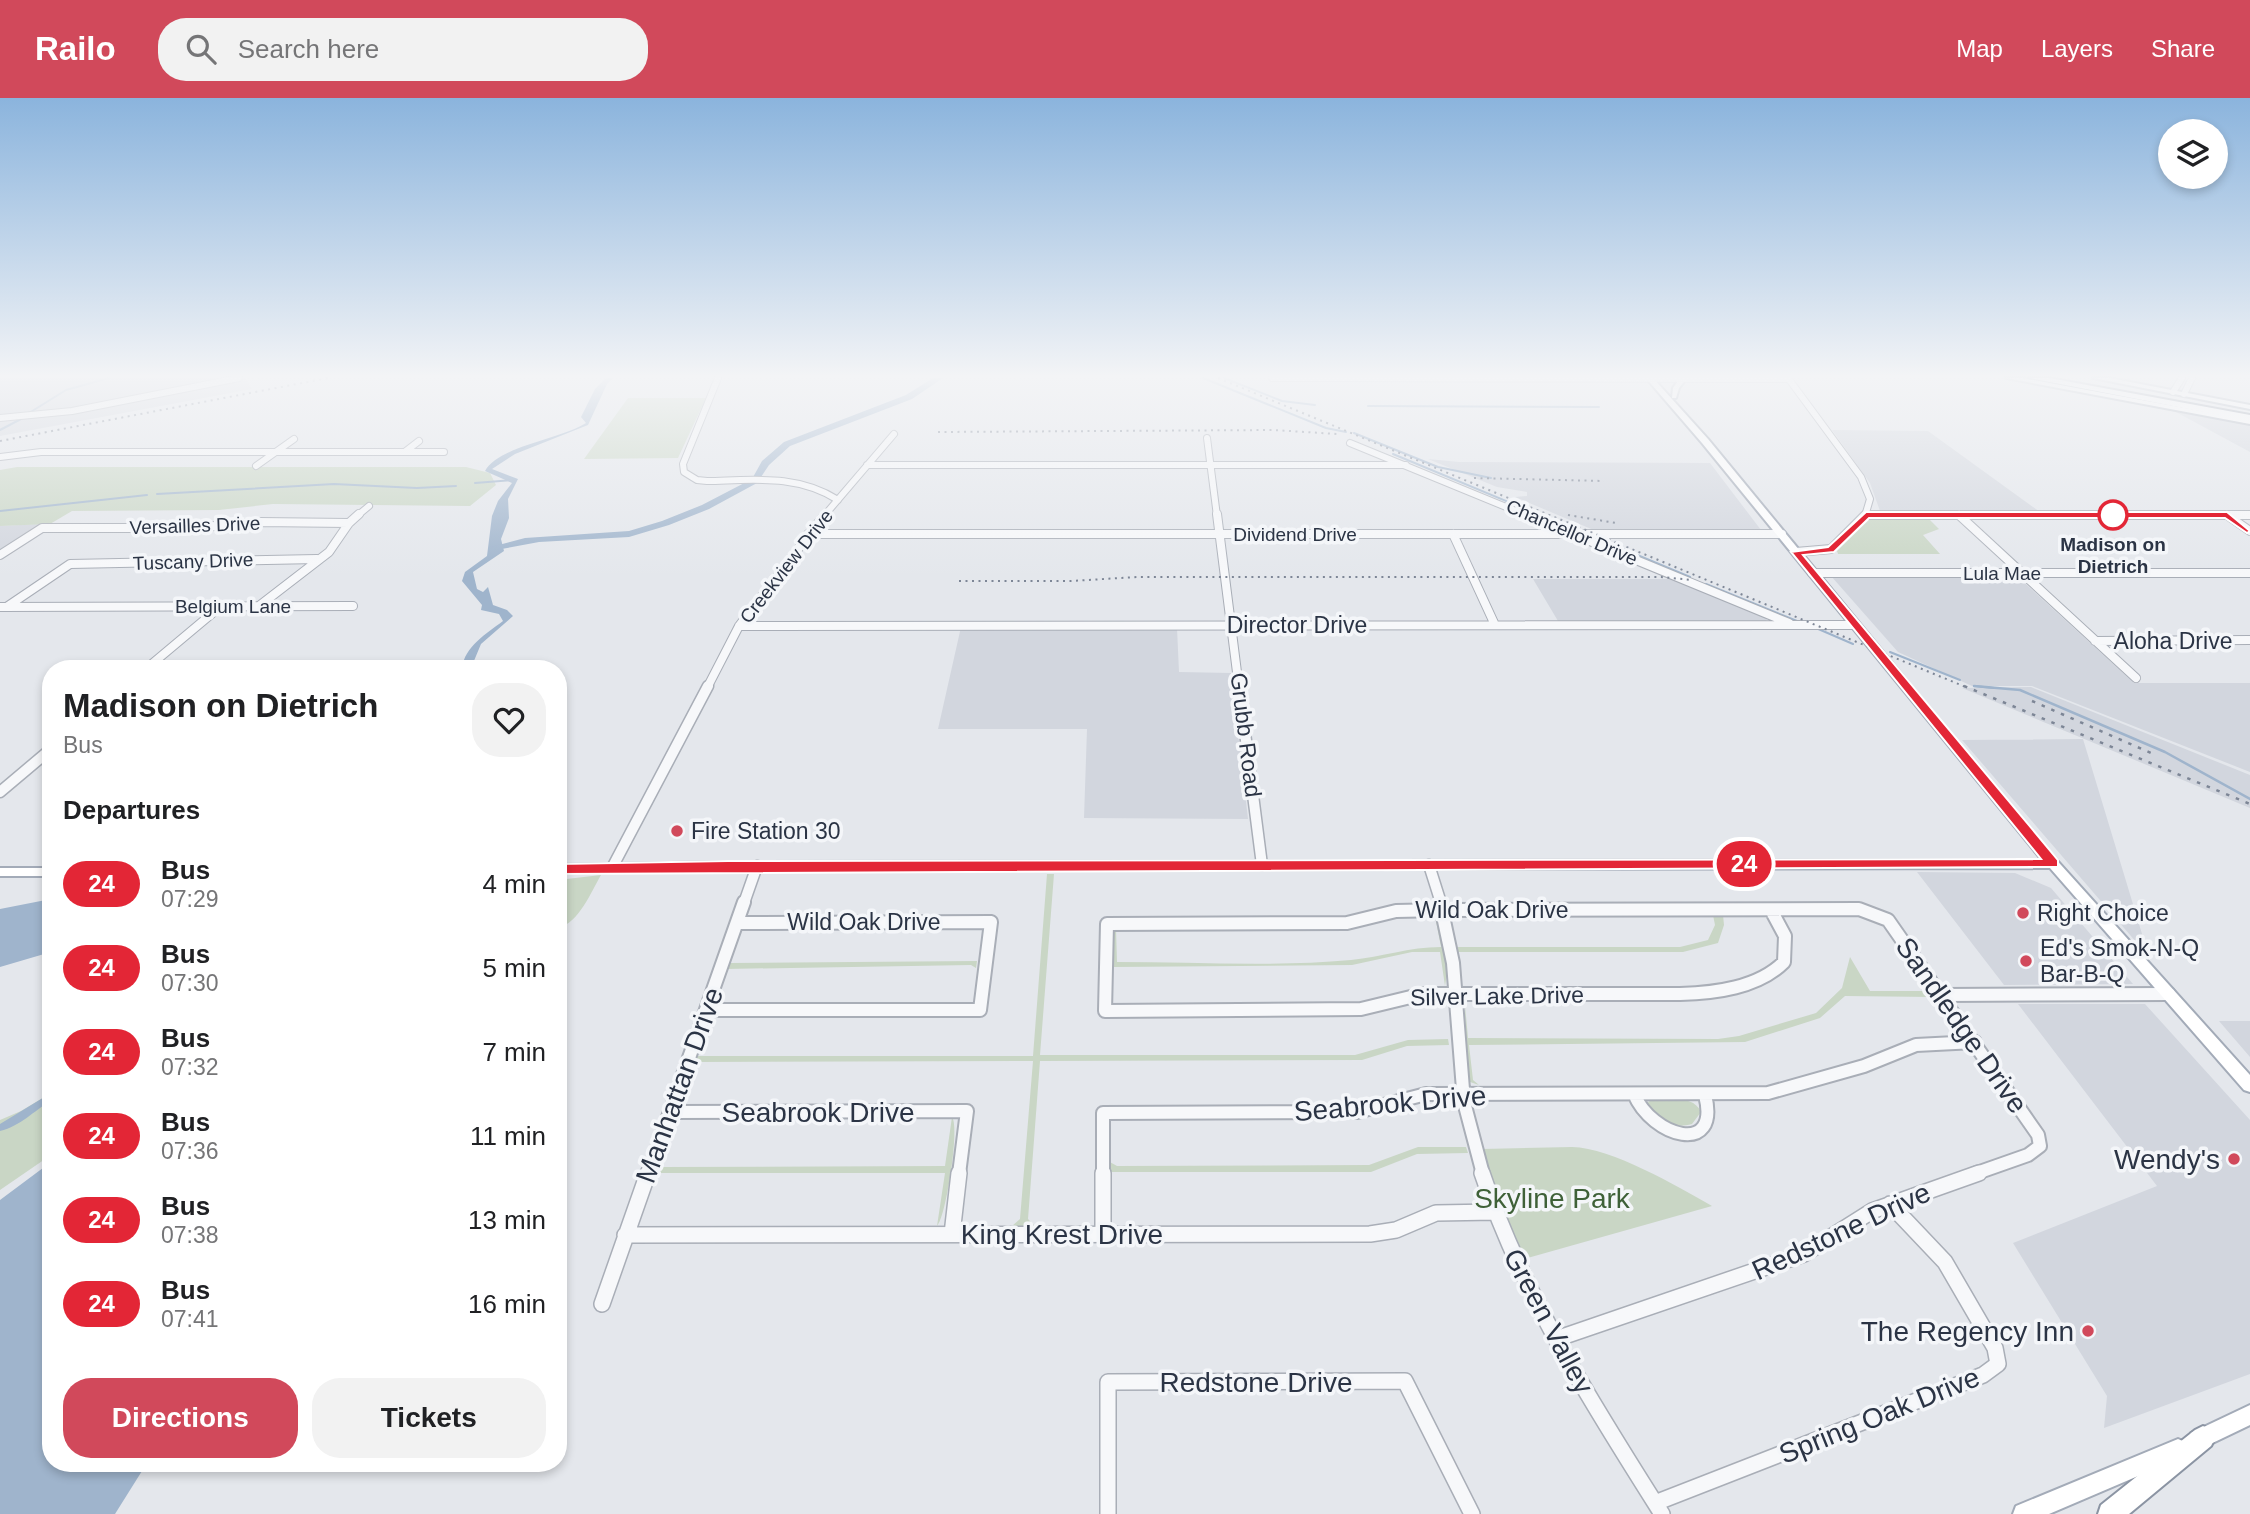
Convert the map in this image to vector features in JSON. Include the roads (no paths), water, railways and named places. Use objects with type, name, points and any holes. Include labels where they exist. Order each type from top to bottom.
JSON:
[{"type":"highway","points":[[2110,1514],[2203,1438]]},
{"type":"main road","points":[[1708,444],[2053,864],[2250,1086]]},
{"type":"main road","points":[[567,869],[613,866],[2053,864]]},
{"type":"main road","points":[[0,872],[42,872]]},
{"type":"main road","points":[[2024,1514],[2203,1438],[2250,1415]]},
{"type":"street","points":[[256,466],[287,444]]},
{"type":"street","points":[[406,452],[415,444]]},
{"type":"street","name":"Creekview Drive","points":[[613,866],[739,626],[808,534],[838,500],[808,482],[781,479],[704,481],[684,472],[683,464],[691,444]]},
{"type":"street","points":[[838,500],[884,444]]},
{"type":"street","name":"Grubb Road","points":[[1208,444],[1262,865]]},
{"type":"street","name":"Chancellor Drive","points":[[1353,444],[1579,534],[1793,625]]},
{"type":"street","points":[[1796,552],[1831,550],[1866,515],[1870,499],[1868,489],[1835,444]]},
{"type":"street","points":[[0,457],[41,452],[444,452]]},
{"type":"street","points":[[867,465],[1406,465]]},
{"type":"street","points":[[259,606],[333,548],[348,523],[369,506]]},
{"type":"street","points":[[1866,515],[2250,515]]},
{"type":"street","points":[[1959,515],[2136,678]]},
{"type":"street","points":[[2227,515],[2250,531]]},
{"type":"street","name":"Versailles Drive","points":[[0,555],[42,528],[201,528],[259,522],[348,523]]},
{"type":"street","name":"Dividend Drive","points":[[808,534],[1782,534]]},
{"type":"street","points":[[1453,534],[1495,625]]},
{"type":"street","name":"Tuscany Drive","points":[[4,607],[70,564],[317,559]]},
{"type":"street","name":"Lula Mae","points":[[1812,573],[2250,572]]},
{"type":"street","name":"Belgium Lane","points":[[4,607],[115,603],[353,606]]},
{"type":"street","points":[[157,660],[221,606]]},
{"type":"street","name":"Director Drive","points":[[739,626],[1855,625]]},
{"type":"street","name":"Aloha Drive","points":[[2095,641],[2250,640]]},
{"type":"street","points":[[0,792],[42,757]]},
{"type":"street","name":"Green Valley","points":[[1429,865],[1443,910],[1453,959],[1467,1118],[1495,1212],[1532,1296],[1659,1508]]},
{"type":"street","name":"Manhattan Drive","points":[[601,1304],[757,866]]},
{"type":"street","name":"Wild Oak Drive","points":[[1105,1010],[1107,924],[1347,923],[1396,911],[1443,910],[1859,909],[1877,914]]},
{"type":"street","name":"Silver Lake Drive","points":[[1105,1010],[1361,1009],[1410,995],[1699,994],[1763,977],[1780,968],[1784,962],[1785,936],[1771,910]]},
{"type":"street","name":"Sandledge Drive","points":[[1877,914],[1888,920],[1942,995],[2040,1141]]},
{"type":"street","name":"Wild Oak Drive","points":[[707,1010],[980,1010],[991,922],[737,923]]},
{"type":"street","points":[[1942,995],[2168,994]]},
{"type":"street","name":"Seabrook Drive","points":[[1103,1234],[1103,1113],[1357,1112],[1413,1096],[1464,1094],[1704,1095],[1785,1091],[1864,1066],[1916,1045],[1975,1042]]},
{"type":"street","points":[[1634,1094],[1644,1114],[1656,1124],[1685,1133],[1703,1129],[1709,1123],[1711,1112],[1704,1095]]},
{"type":"street","name":"Seabrook Drive","points":[[670,1112],[967,1111],[952,1234]]},
{"type":"street","name":"Redstone Drive","points":[[1556,1339],[1804,1254],[1872,1211],[2028,1155],[2037,1150],[2040,1141]]},
{"type":"street","name":"Spring Oak Drive","points":[[1659,1508],[1983,1375],[1998,1364],[1995,1348],[1945,1262],[1891,1204]]},
{"type":"street","name":"King Krest Drive","points":[[625,1235],[1370,1234],[1396,1230],[1436,1213],[1495,1212]]},
{"type":"street","name":"Redstone Drive","points":[[1108,1514],[1108,1382],[1405,1381],[1472,1514]]},
{"type":"water","points":[[540,444],[515,454],[492,469],[518,479],[508,499],[509,518],[501,539],[504,551],[473,572],[477,589],[483,592],[488,587],[493,605],[507,610],[513,616],[481,644],[474,660],[464,660],[483,636],[503,621],[499,614],[481,610],[482,605],[462,581],[465,572],[487,556],[492,516],[498,501],[512,483],[485,471],[492,462],[517,449]]},
{"type":"water","points":[[42,901],[42,955],[0,967],[0,909]]},
{"type":"water","points":[[42,1098],[42,1107],[21,1122],[0,1131],[0,1124]]},
{"type":"water","points":[[42,1169],[42,1472],[141,1472],[115,1514],[0,1514],[0,1200]]},
{"type":"waterway","points":[[756,478],[765,463],[787,444]]},
{"type":"waterway","points":[[1381,444],[1438,467],[1491,478]]},
{"type":"waterway","points":[[1393,454],[1576,530]]},
{"type":"waterway","points":[[475,483],[513,480]]},
{"type":"waterway","points":[[496,547],[539,539],[629,534],[686,515],[754,481]]},
{"type":"waterway","points":[[157,494],[334,484],[417,488],[456,486]]},
{"type":"waterway","points":[[0,511],[147,495]]},
{"type":"waterway","points":[[1599,539],[1690,577]]},
{"type":"waterway","points":[[1706,584],[1797,621]]},
{"type":"waterway","points":[[1816,628],[1853,644]]},
{"type":"waterway","points":[[1890,652],[1960,680]]},
{"type":"waterway","points":[[1994,688],[1974,686],[2020,690],[2165,752],[2250,799]]},
{"type":"railway","points":[[1378,444],[1968,688]]},
{"type":"railway","points":[[1474,478],[1604,481]]},
{"type":"railway","points":[[1568,515],[1616,523]]},
{"type":"railway","points":[[959,581],[1071,581],[1137,577],[1661,577],[1692,580]]},
{"type":"railway","points":[[1964,686],[2250,804]]},
{"type":"railway","points":[[2032,701],[2151,753]]},
{"type":"place","name":"Madison on Dietrich","points":[[2113,515]]},
{"type":"place","name":"Fire Station 30","points":[[677,831]]},
{"type":"place","name":"Right Choice","points":[[2023,913]]},
{"type":"place","name":"Ed's Smok-N-Q Bar-B-Q","points":[[2026,961]]},
{"type":"place","name":"Wendy's","points":[[2234,1159]]},
{"type":"place","name":"The Regency Inn","points":[[2088,1331]]},
{"type":"park label","name":"Skyline Park","points":[[1552,1198]]}]
